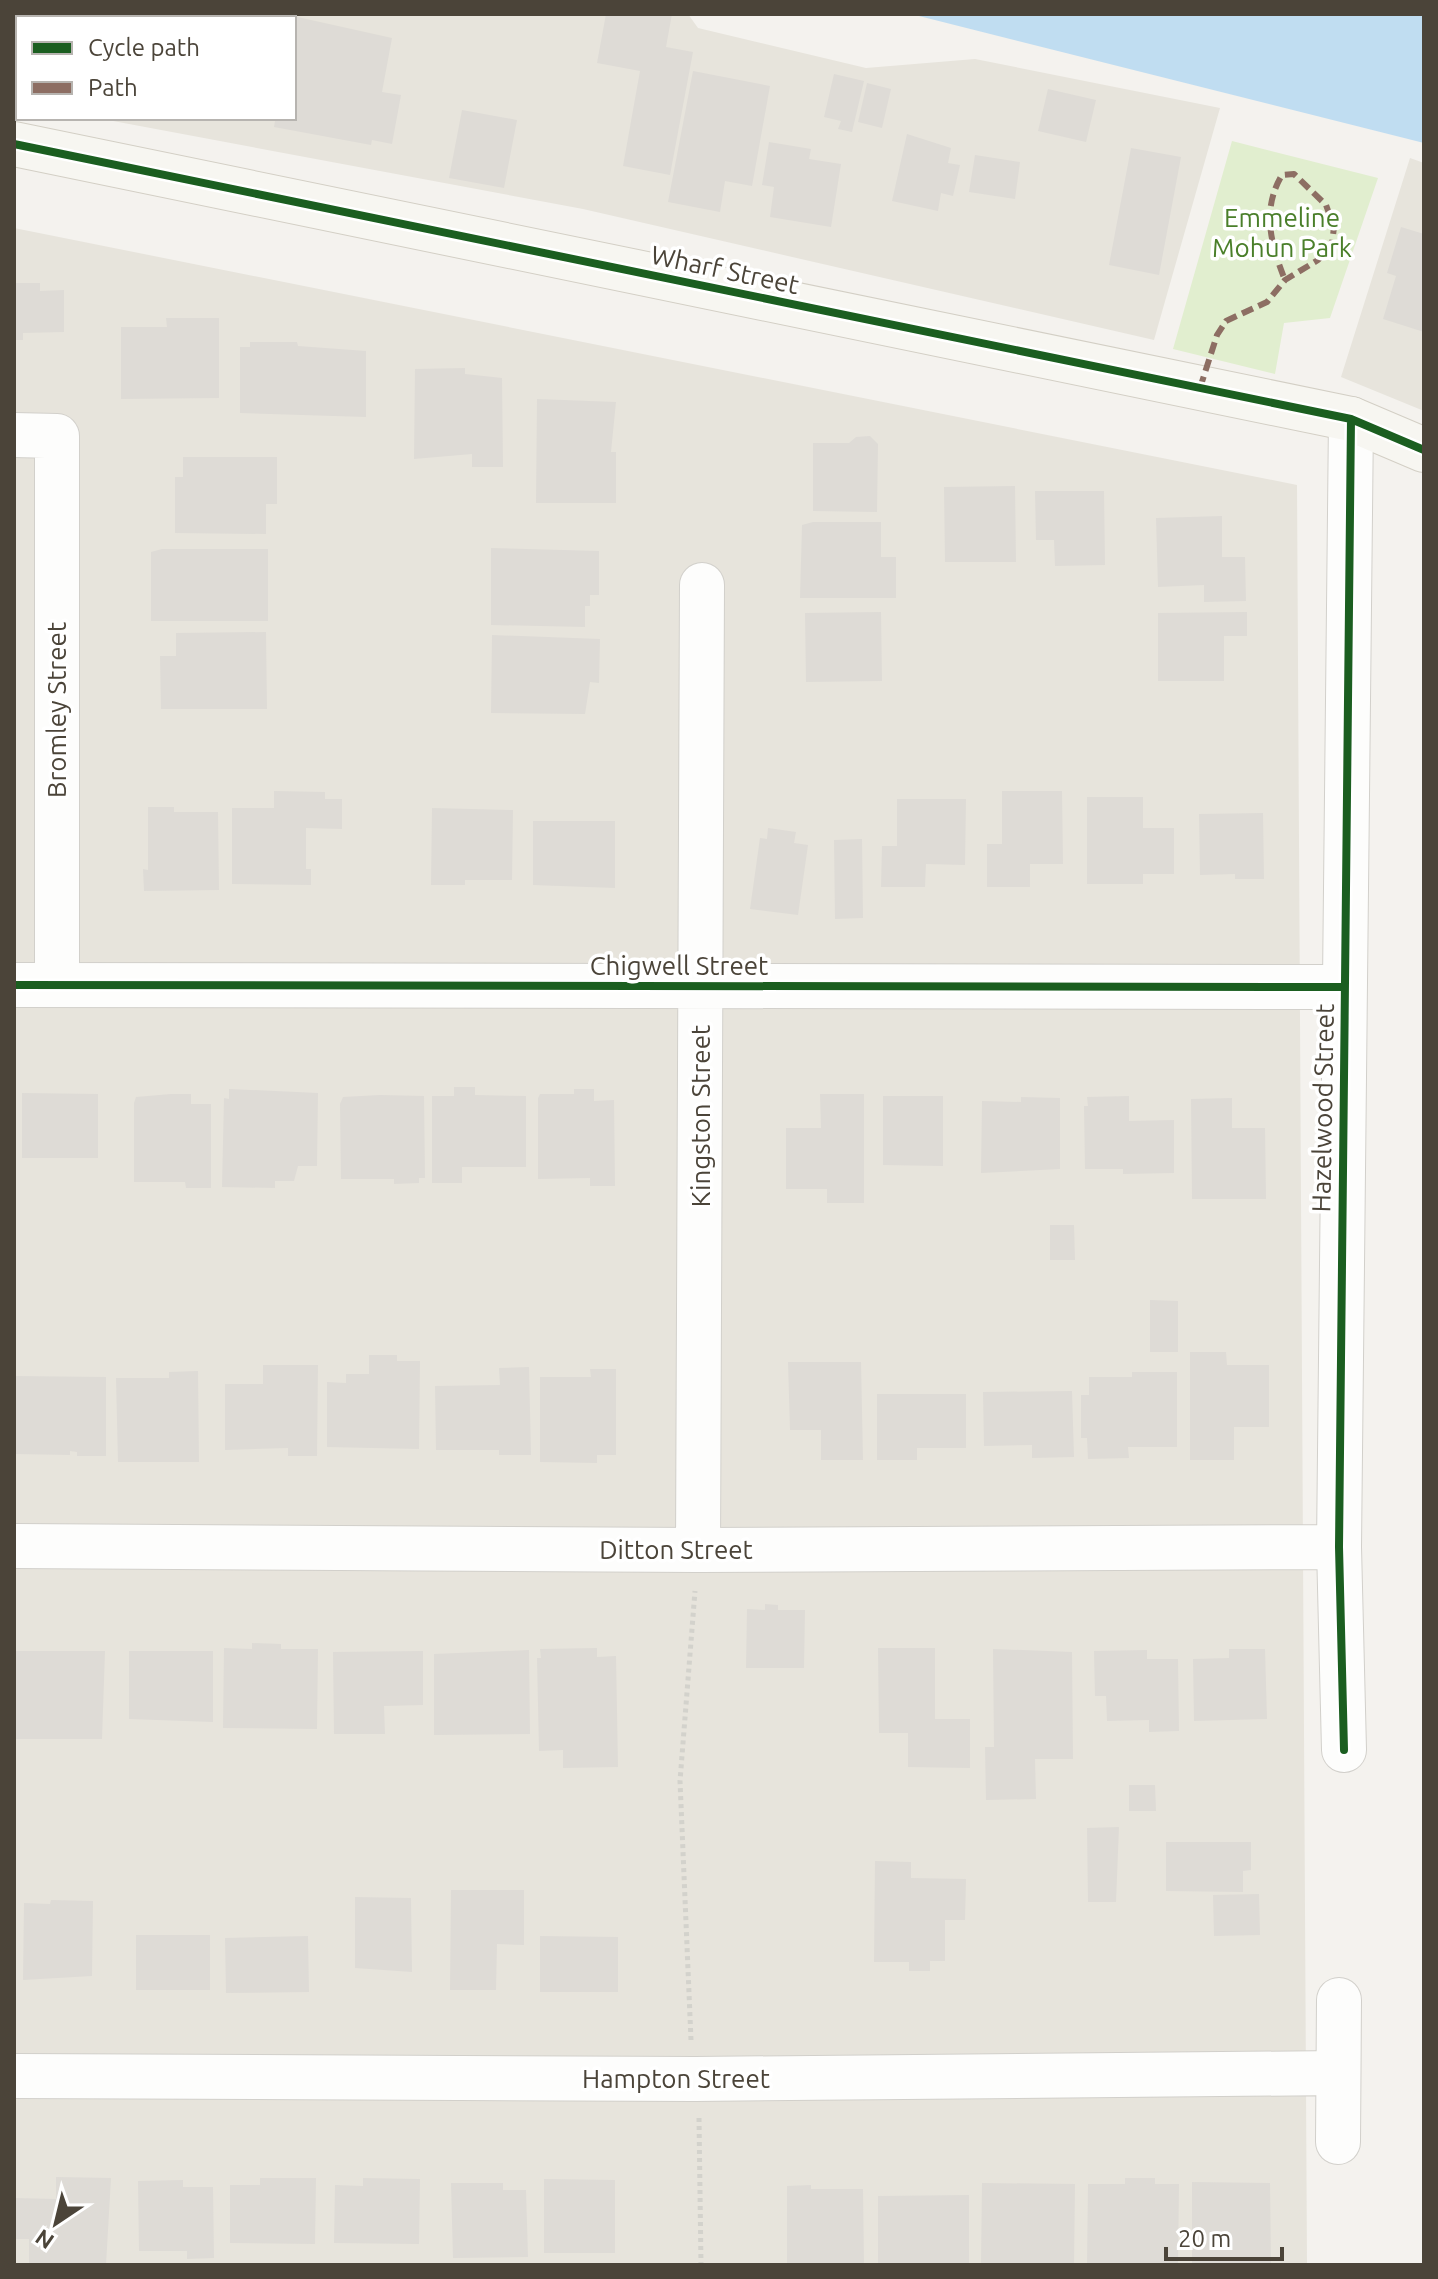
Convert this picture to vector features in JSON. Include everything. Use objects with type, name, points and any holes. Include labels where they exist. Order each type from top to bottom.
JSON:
[{"type":"street","name":"Wharf Street","points":[[14,144],[1351,419],[1424,450]]},
{"type":"street","name":"Hazelwood Street","points":[[1344,1750],[1339,1547],[1351,419]]},
{"type":"street","name":"Bromley Street","points":[[14,435],[57,436],[57,985]]},
{"type":"street","name":"Kingston Street","points":[[698,1550],[702,585]]},
{"type":"street","name":"Chigwell Street","points":[[14,985],[1344,987]]},
{"type":"street","name":"Ditton Street","points":[[14,1546],[698,1550],[1339,1547]]},
{"type":"street","points":[[1338,2142],[1339,2000]]},
{"type":"street","name":"Hampton Street","points":[[14,2076],[695,2079],[1338,2073]]},
{"type":"path","points":[[698,1550],[680,1781],[701,2265]]},
{"type":"shaded area","points":[[14,14],[688,14],[698,28],[866,68],[975,59],[1220,108],[1154,340],[583,209],[108,120],[296,120],[296,16],[16,16],[14,102]]},
{"type":"shaded area","points":[[1410,158],[1424,163],[1424,411],[1341,377]]},
{"type":"shaded area","points":[[14,228],[1297,485],[1307,2265],[14,2265]]},
{"type":"green space","name":"Emmeline Mohun Park","points":[[1232,141],[1378,178],[1330,318],[1284,323],[1275,374],[1173,349]]},
{"type":"water","points":[[911,14],[1424,14],[1424,143]]},
{"type":"building","points":[[14,14],[59,14],[16,16],[14,90]]},
{"type":"building","points":[[174,14],[242,14],[242,16]]},
{"type":"building","points":[[284,14],[293,16],[258,16]]},
{"type":"building","points":[[606,14],[672,14],[666,47],[693,52],[670,175],[623,166],[640,71],[597,63]]},
{"type":"building","points":[[296,17],[392,38],[382,92],[401,95],[392,144],[372,140],[371,145],[274,127],[272,120],[296,120]]},
{"type":"building","points":[[693,71],[770,86],[752,186],[725,181],[720,212],[668,202]]},
{"type":"building","points":[[834,74],[864,81],[852,132],[838,129],[841,121],[824,117]]},
{"type":"building","points":[[867,83],[891,89],[882,128],[858,122]]},
{"type":"building","points":[[1048,89],[1096,100],[1086,142],[1038,131]]},
{"type":"building","points":[[462,110],[517,120],[504,188],[449,178]]},
{"type":"building","points":[[907,134],[951,148],[948,163],[960,165],[953,196],[941,193],[938,211],[892,201]]},
{"type":"building","points":[[769,142],[811,149],[809,159],[841,164],[831,227],[770,217],[774,187],[762,185]]},
{"type":"building","points":[[1131,148],[1181,157],[1159,275],[1109,265]]},
{"type":"building","points":[[975,155],[1020,162],[1015,199],[969,192]]},
{"type":"building","points":[[1401,227],[1424,234],[1424,332],[1383,319],[1396,276],[1387,273]]},
{"type":"building","points":[[14,283],[40,283],[40,291],[64,290],[64,332],[23,333],[23,340],[14,340]]},
{"type":"building","points":[[166,318],[219,318],[219,398],[121,399],[121,327],[167,327]]},
{"type":"building","points":[[250,342],[297,342],[298,346],[366,351],[366,417],[240,413],[240,347],[250,347]]},
{"type":"building","points":[[465,368],[465,374],[502,378],[503,467],[472,467],[472,454],[414,459],[415,369]]},
{"type":"building","points":[[537,399],[616,402],[611,452],[616,452],[616,503],[536,503]]},
{"type":"building","points":[[870,436],[878,444],[877,512],[813,511],[813,443],[849,443],[856,437]]},
{"type":"building","points":[[183,457],[277,457],[277,504],[266,504],[266,534],[175,533],[175,477],[183,477]]},
{"type":"building","points":[[1015,486],[1016,562],[945,562],[944,487]]},
{"type":"building","points":[[1035,491],[1104,491],[1105,565],[1055,566],[1054,540],[1036,540]]},
{"type":"building","points":[[1222,516],[1222,557],[1245,557],[1246,601],[1204,602],[1204,585],[1158,587],[1156,518]]},
{"type":"building","points":[[813,522],[881,522],[881,557],[896,557],[896,598],[800,598],[802,525]]},
{"type":"building","points":[[491,548],[599,551],[599,595],[590,595],[590,606],[585,606],[585,627],[491,625]]},
{"type":"building","points":[[162,549],[268,549],[268,621],[151,621],[151,552]]},
{"type":"building","points":[[881,612],[882,681],[806,682],[805,613]]},
{"type":"building","points":[[1247,612],[1247,636],[1224,636],[1224,681],[1158,681],[1158,613]]},
{"type":"building","points":[[266,632],[267,709],[161,709],[160,656],[176,656],[176,633]]},
{"type":"building","points":[[492,635],[600,639],[599,683],[590,682],[585,714],[491,713]]},
{"type":"building","points":[[274,791],[325,792],[325,799],[342,799],[342,829],[306,828],[306,869],[311,869],[311,885],[232,884],[232,808],[274,808]]},
{"type":"building","points":[[1002,791],[1062,791],[1063,864],[1030,864],[1030,887],[987,887],[987,844],[1002,844]]},
{"type":"building","points":[[1087,797],[1143,797],[1143,828],[1174,828],[1174,874],[1143,874],[1143,884],[1087,884]]},
{"type":"building","points":[[897,799],[966,799],[965,865],[926,864],[925,887],[881,887],[882,846],[897,846]]},
{"type":"building","points":[[148,807],[174,807],[174,812],[218,812],[219,890],[144,891],[143,869],[148,870]]},
{"type":"building","points":[[432,808],[513,810],[512,880],[465,880],[465,885],[431,885]]},
{"type":"building","points":[[1263,813],[1264,879],[1235,879],[1235,874],[1200,875],[1199,814]]},
{"type":"building","points":[[533,821],[615,821],[615,888],[533,885]]},
{"type":"building","points":[[768,828],[796,832],[794,843],[808,845],[798,915],[750,909],[760,838],[767,839]]},
{"type":"building","points":[[862,839],[863,918],[835,919],[834,840]]},
{"type":"building","points":[[454,1087],[475,1087],[475,1095],[526,1096],[526,1167],[462,1167],[462,1183],[432,1183],[432,1096],[454,1096]]},
{"type":"building","points":[[229,1089],[318,1093],[317,1166],[298,1166],[294,1181],[275,1181],[275,1188],[222,1187],[224,1098],[229,1099]]},
{"type":"building","points":[[574,1089],[594,1089],[594,1101],[614,1100],[615,1186],[590,1186],[590,1178],[538,1179],[538,1098],[540,1094],[574,1094]]},
{"type":"building","points":[[22,1093],[98,1094],[98,1158],[22,1158]]},
{"type":"building","points":[[191,1094],[191,1104],[211,1104],[211,1188],[186,1188],[185,1182],[134,1182],[136,1097]]},
{"type":"building","points":[[820,1094],[864,1094],[864,1203],[827,1203],[827,1189],[786,1189],[786,1128],[821,1128]]},
{"type":"building","points":[[424,1096],[425,1178],[419,1178],[419,1183],[394,1184],[394,1179],[341,1179],[340,1104],[343,1097]]},
{"type":"building","points":[[883,1096],[943,1096],[943,1166],[883,1165]]},
{"type":"building","points":[[1129,1096],[1129,1121],[1174,1120],[1174,1173],[1123,1174],[1123,1169],[1085,1169],[1084,1106],[1088,1106],[1087,1097]]},
{"type":"building","points":[[1021,1097],[1060,1098],[1060,1169],[981,1173],[982,1101],[1021,1102]]},
{"type":"building","points":[[1232,1098],[1232,1128],[1265,1128],[1266,1199],[1192,1199],[1191,1099]]},
{"type":"building","points":[[1050,1225],[1074,1225],[1075,1260],[1050,1260]]},
{"type":"building","points":[[1150,1300],[1178,1301],[1178,1352],[1150,1352]]},
{"type":"building","points":[[1190,1352],[1226,1352],[1227,1365],[1269,1365],[1269,1427],[1234,1427],[1234,1460],[1190,1460]]},
{"type":"building","points":[[369,1355],[397,1355],[397,1361],[420,1361],[419,1449],[327,1447],[327,1382],[346,1383],[346,1374],[369,1374]]},
{"type":"building","points":[[788,1362],[861,1362],[863,1460],[821,1460],[821,1430],[790,1430]]},
{"type":"building","points":[[263,1365],[318,1365],[317,1456],[288,1456],[288,1448],[225,1450],[225,1384],[263,1384]]},
{"type":"building","points":[[529,1367],[531,1455],[499,1455],[499,1450],[436,1450],[435,1386],[500,1385],[499,1368]]},
{"type":"building","points":[[590,1369],[616,1369],[616,1455],[597,1455],[597,1463],[540,1462],[540,1377],[591,1377]]},
{"type":"building","points":[[198,1371],[199,1462],[118,1462],[116,1378],[169,1378],[169,1372]]},
{"type":"building","points":[[1132,1372],[1177,1372],[1177,1447],[1128,1447],[1129,1458],[1088,1459],[1087,1438],[1081,1438],[1081,1395],[1089,1395],[1089,1377],[1132,1377]]},
{"type":"building","points":[[14,1376],[106,1377],[106,1456],[77,1456],[77,1452],[70,1451],[70,1455],[14,1454]]},
{"type":"building","points":[[1072,1391],[1074,1457],[1032,1458],[1032,1445],[984,1446],[983,1392]]},
{"type":"building","points":[[877,1394],[966,1394],[966,1448],[917,1448],[917,1460],[877,1460]]},
{"type":"building","points":[[765,1604],[778,1605],[778,1610],[805,1610],[804,1668],[746,1668],[747,1609],[765,1610]]},
{"type":"building","points":[[252,1643],[281,1644],[281,1649],[318,1649],[317,1729],[223,1728],[224,1648],[252,1649]]},
{"type":"building","points":[[597,1648],[597,1657],[616,1656],[618,1767],[563,1768],[563,1750],[539,1751],[537,1658],[541,1658],[540,1649]]},
{"type":"building","points":[[878,1648],[935,1648],[935,1719],[970,1719],[970,1768],[908,1767],[908,1733],[879,1733]]},
{"type":"building","points":[[993,1649],[1072,1652],[1073,1759],[1035,1759],[1036,1799],[986,1800],[985,1747],[994,1747]]},
{"type":"building","points":[[1229,1649],[1265,1649],[1267,1719],[1194,1721],[1193,1659],[1229,1658]]},
{"type":"building","points":[[529,1650],[530,1734],[434,1735],[434,1654]]},
{"type":"building","points":[[1147,1650],[1147,1659],[1178,1659],[1179,1731],[1149,1732],[1149,1720],[1107,1721],[1106,1696],[1095,1696],[1094,1651]]},
{"type":"building","points":[[14,1651],[105,1651],[102,1739],[14,1739]]},
{"type":"building","points":[[129,1651],[213,1651],[213,1722],[129,1719]]},
{"type":"building","points":[[423,1651],[423,1705],[384,1706],[385,1734],[334,1734],[333,1652]]},
{"type":"building","points":[[1129,1785],[1155,1785],[1156,1811],[1129,1811]]},
{"type":"building","points":[[1119,1827],[1116,1902],[1088,1902],[1087,1828]]},
{"type":"building","points":[[1166,1842],[1251,1842],[1251,1870],[1243,1871],[1243,1892],[1166,1891]]},
{"type":"building","points":[[875,1861],[911,1862],[911,1878],[966,1879],[965,1920],[945,1920],[945,1961],[930,1961],[930,1971],[909,1971],[909,1962],[874,1962]]},
{"type":"building","points":[[451,1890],[524,1890],[524,1945],[497,1944],[496,1990],[450,1990]]},
{"type":"building","points":[[1259,1894],[1260,1935],[1214,1936],[1213,1895]]},
{"type":"building","points":[[355,1897],[411,1898],[412,1972],[355,1968]]},
{"type":"building","points":[[51,1900],[93,1901],[92,1976],[23,1980],[24,1903],[50,1904]]},
{"type":"building","points":[[136,1935],[210,1935],[210,1990],[136,1990]]},
{"type":"building","points":[[308,1936],[309,1992],[226,1993],[225,1938]]},
{"type":"building","points":[[540,1936],[618,1937],[618,1992],[540,1992]]},
{"type":"building","points":[[56,2177],[111,2178],[106,2265],[29,2264],[29,2239],[14,2239],[14,2198],[56,2199]]},
{"type":"building","points":[[260,2178],[316,2178],[315,2244],[230,2243],[230,2185],[260,2185]]},
{"type":"building","points":[[363,2178],[420,2179],[419,2244],[334,2243],[335,2185],[363,2186]]},
{"type":"building","points":[[1125,2178],[1155,2178],[1155,2184],[1179,2184],[1178,2265],[1087,2265],[1088,2184],[1125,2184]]},
{"type":"building","points":[[544,2179],[615,2180],[615,2253],[544,2253]]},
{"type":"building","points":[[183,2180],[183,2187],[213,2187],[214,2258],[187,2259],[187,2251],[139,2251],[138,2181]]},
{"type":"building","points":[[1192,2182],[1270,2183],[1271,2265],[1192,2265]]},
{"type":"building","points":[[451,2183],[503,2183],[503,2190],[526,2190],[528,2257],[453,2258]]},
{"type":"building","points":[[982,2183],[1075,2184],[1074,2265],[981,2265]]},
{"type":"building","points":[[811,2185],[811,2189],[863,2189],[864,2265],[787,2265],[787,2186]]},
{"type":"building","points":[[969,2195],[969,2265],[878,2265],[878,2196]]},
{"type":"marked path","points":[[1200,388],[1217,335],[1226,321],[1267,302],[1285,280],[1318,260],[1332,244],[1334,227],[1326,205],[1294,174],[1282,175],[1270,214],[1272,241],[1285,280]]},
{"type":"cycle path","points":[[14,144],[1351,419],[1424,450]]},
{"type":"cycle path","points":[[1344,1750],[1339,1547],[1351,419]]},
{"type":"cycle path","points":[[14,985],[1344,987]]}]
